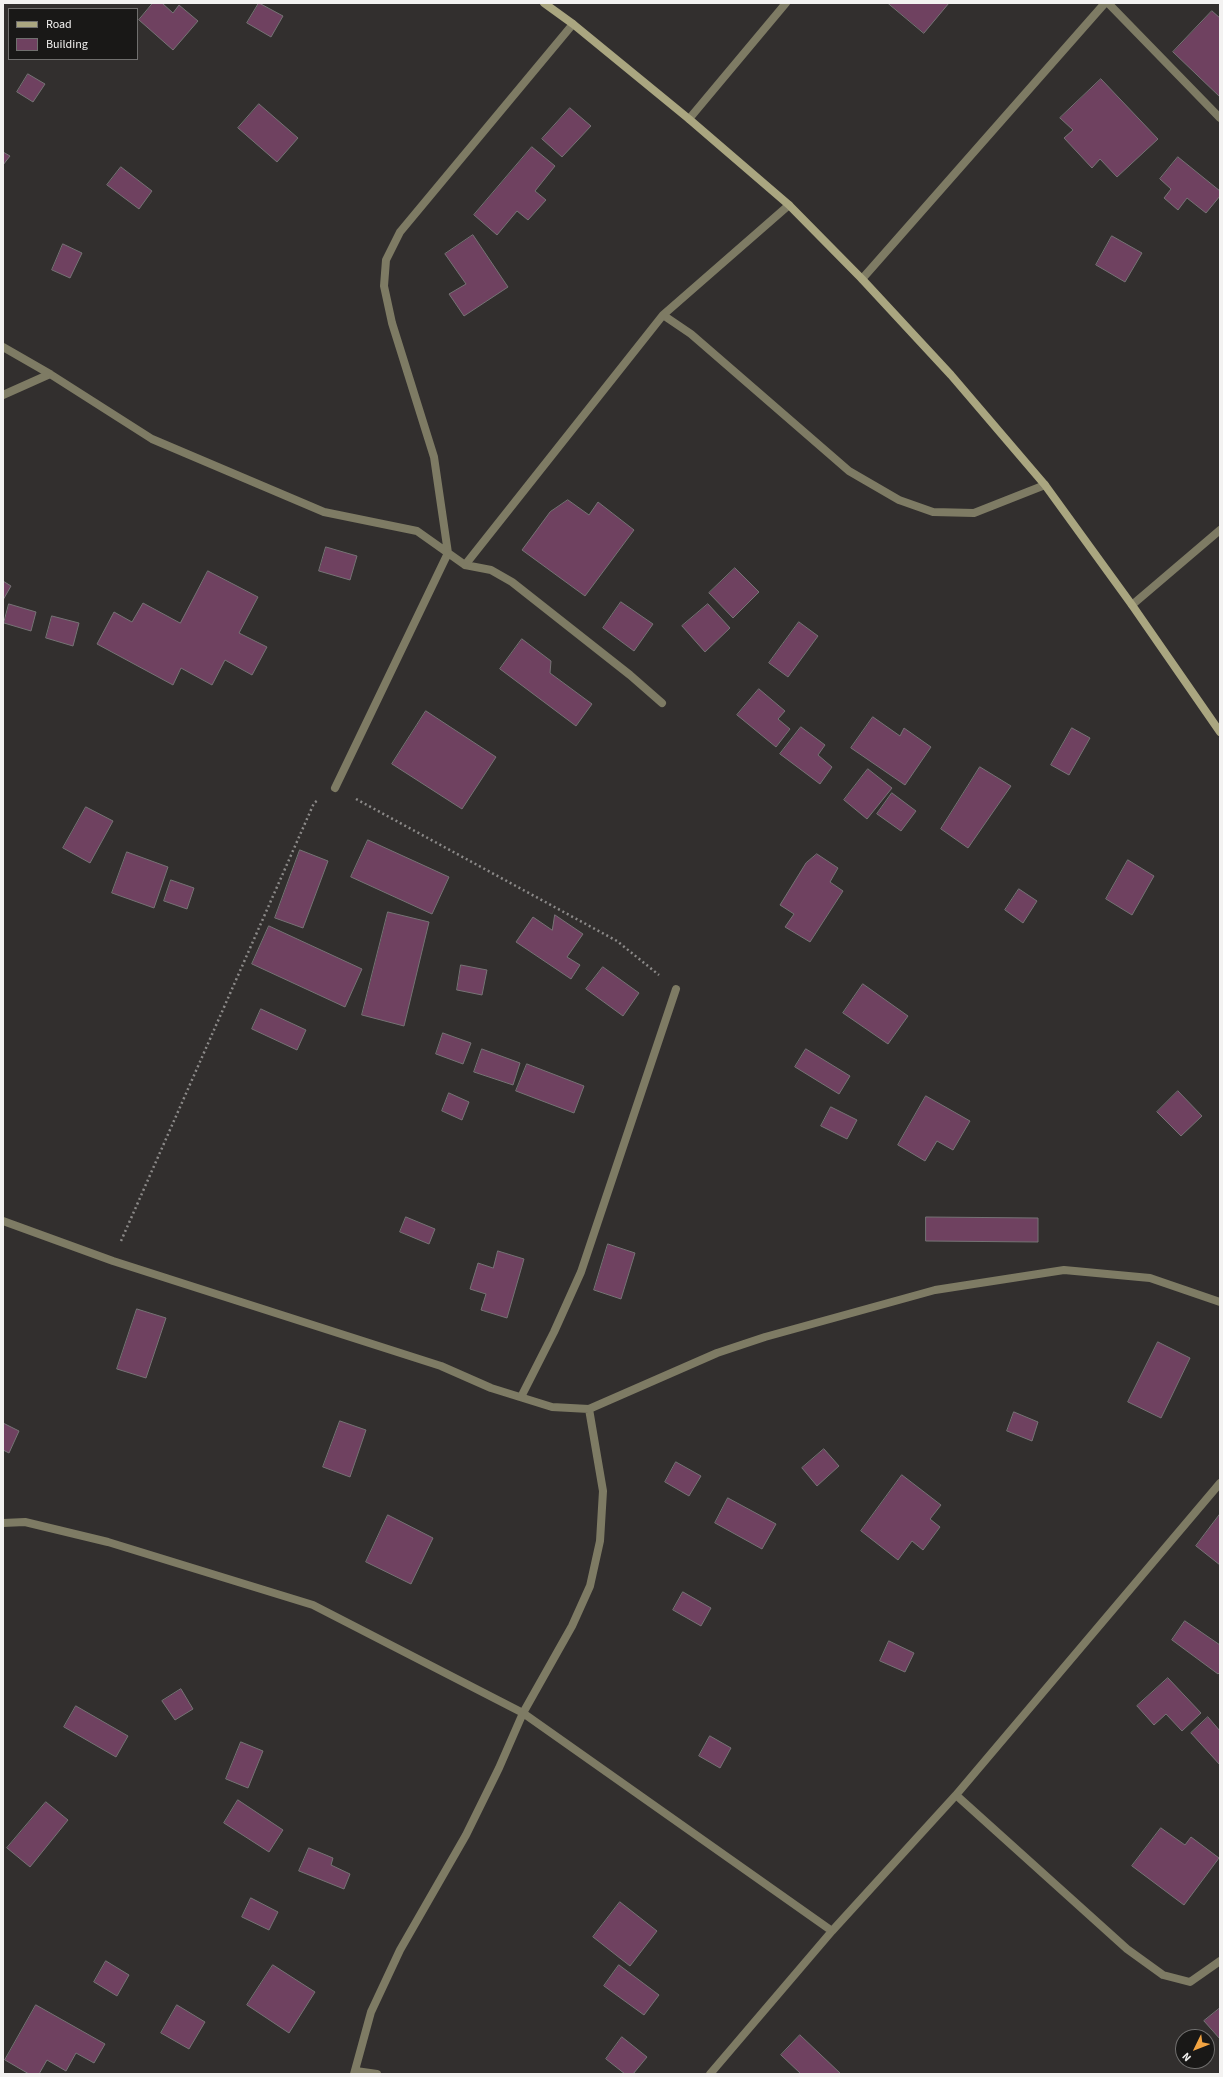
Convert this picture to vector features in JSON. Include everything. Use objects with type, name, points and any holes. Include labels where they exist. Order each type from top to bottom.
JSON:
[{"type":"street","points":[[544,3],[573,24],[689,119],[789,205],[862,279],[951,375],[1045,485],[1132,605],[1220,732]]},
{"type":"street","points":[[689,119],[786,3]]},
{"type":"street","points":[[862,279],[1105,3]]},
{"type":"street","points":[[1108,3],[1220,118]]},
{"type":"street","points":[[335,788],[448,553],[434,457],[392,323],[384,286],[386,260],[400,232],[573,24]]},
{"type":"street","points":[[465,565],[663,315],[789,205]]},
{"type":"street","points":[[663,315],[691,334],[849,471],[899,500],[933,512],[974,513],[1045,485]]},
{"type":"street","points":[[3,347],[50,374],[152,439],[324,512],[417,531],[465,565],[491,570],[512,582],[630,674],[662,704]]},
{"type":"street","points":[[3,395],[50,374]]},
{"type":"street","points":[[1132,605],[1220,530]]},
{"type":"street","points":[[522,1397],[581,1272],[676,989]]},
{"type":"street","points":[[3,1221],[113,1261],[440,1366],[491,1388],[552,1407],[589,1409],[717,1354],[765,1338],[935,1290],[1064,1270],[1150,1278],[1220,1302]]},
{"type":"street","points":[[377,2074],[355,2072],[371,2012],[400,1950],[466,1834],[499,1768],[523,1713],[572,1626],[590,1586],[600,1541],[603,1491],[589,1409]]},
{"type":"street","points":[[710,2074],[832,1931],[956,1795],[1220,1483]]},
{"type":"street","points":[[3,1524],[25,1522],[108,1542],[313,1605],[523,1713],[832,1931]]},
{"type":"street","points":[[956,1795],[1127,1949],[1163,1975],[1190,1982],[1220,1960]]},
{"type":"path","points":[[113,1261],[314,803],[335,788],[617,941],[676,989]]},
{"type":"building","points":[[153,3],[162,3],[173,13],[179,5],[198,21],[173,50],[139,20]]},
{"type":"building","points":[[259,3],[283,16],[271,37],[247,23]]},
{"type":"building","points":[[888,3],[949,3],[924,33]]},
{"type":"building","points":[[1212,11],[1220,18],[1220,97],[1173,52]]},
{"type":"building","points":[[28,74],[45,84],[33,102],[17,92]]},
{"type":"building","points":[[1101,79],[1158,139],[1117,177],[1100,159],[1092,168],[1064,138],[1073,130],[1060,118]]},
{"type":"building","points":[[259,104],[298,138],[277,162],[238,128]]},
{"type":"building","points":[[570,108],[591,126],[562,157],[542,139]]},
{"type":"building","points":[[532,147],[555,166],[535,191],[546,200],[528,220],[517,211],[497,235],[474,215]]},
{"type":"building","points":[[3,152],[10,156],[3,165]]},
{"type":"building","points":[[1178,157],[1220,191],[1220,196],[1206,213],[1187,198],[1178,210],[1164,198],[1171,189],[1160,179]]},
{"type":"building","points":[[121,167],[152,191],[139,209],[107,185]]},
{"type":"building","points":[[473,235],[508,287],[464,316],[449,294],[466,284],[445,254]]},
{"type":"building","points":[[1112,236],[1142,253],[1125,282],[1096,265]]},
{"type":"building","points":[[63,244],[82,253],[70,278],[52,270]]},
{"type":"building","points":[[568,500],[589,515],[598,502],[634,530],[585,596],[522,550],[550,512]]},
{"type":"building","points":[[326,547],[357,556],[350,580],[319,571]]},
{"type":"building","points":[[735,568],[759,592],[733,618],[709,593]]},
{"type":"building","points":[[208,571],[258,597],[239,633],[267,647],[252,675],[225,660],[212,685],[181,668],[173,685],[97,644],[114,612],[132,622],[143,603],[180,623]]},
{"type":"building","points":[[3,581],[11,586],[3,600]]},
{"type":"building","points":[[621,602],[653,624],[634,651],[603,628]]},
{"type":"building","points":[[9,604],[36,612],[31,631],[4,623]]},
{"type":"building","points":[[708,604],[730,628],[705,652],[682,626]]},
{"type":"building","points":[[52,616],[79,623],[73,646],[46,638]]},
{"type":"building","points":[[799,622],[818,636],[788,677],[769,663]]},
{"type":"building","points":[[522,639],[551,661],[550,673],[592,704],[576,726],[500,669]]},
{"type":"building","points":[[759,689],[785,711],[778,719],[790,729],[776,747],[737,715]]},
{"type":"building","points":[[426,711],[496,757],[462,809],[392,764]]},
{"type":"building","points":[[873,717],[900,736],[904,728],[931,747],[905,785],[851,748]]},
{"type":"building","points":[[801,727],[825,745],[818,755],[832,767],[820,784],[780,754]]},
{"type":"building","points":[[1072,728],[1090,738],[1069,775],[1051,765]]},
{"type":"building","points":[[980,767],[1011,786],[968,848],[941,829]]},
{"type":"building","points":[[868,769],[892,788],[867,819],[844,800]]},
{"type":"building","points":[[892,793],[916,811],[901,831],[877,814]]},
{"type":"building","points":[[86,807],[113,821],[90,863],[63,848]]},
{"type":"building","points":[[368,840],[449,877],[432,914],[351,877]]},
{"type":"building","points":[[300,850],[328,861],[303,928],[275,918]]},
{"type":"building","points":[[127,852],[168,867],[154,908],[112,893]]},
{"type":"building","points":[[817,854],[838,868],[830,882],[843,891],[810,942],[785,927],[794,914],[780,905],[806,863]]},
{"type":"building","points":[[1128,860],[1154,876],[1132,915],[1106,899]]},
{"type":"building","points":[[171,880],[194,888],[187,909],[164,901]]},
{"type":"building","points":[[1019,889],[1037,901],[1023,923],[1005,910]]},
{"type":"building","points":[[388,912],[429,922],[404,1026],[362,1015]]},
{"type":"building","points":[[555,915],[583,934],[567,957],[580,965],[571,979],[516,942],[533,917],[552,930]]},
{"type":"building","points":[[269,926],[362,969],[345,1007],[252,964]]},
{"type":"building","points":[[461,965],[487,970],[482,995],[457,990]]},
{"type":"building","points":[[603,967],[639,993],[623,1016],[586,989]]},
{"type":"building","points":[[863,984],[908,1016],[888,1044],[843,1013]]},
{"type":"building","points":[[261,1009],[306,1030],[297,1050],[252,1029]]},
{"type":"building","points":[[443,1033],[471,1043],[463,1064],[436,1054]]},
{"type":"building","points":[[482,1049],[520,1063],[513,1085],[474,1072]]},
{"type":"building","points":[[806,1049],[850,1076],[839,1094],[795,1067]]},
{"type":"building","points":[[527,1064],[584,1086],[574,1113],[516,1091]]},
{"type":"building","points":[[1178,1091],[1202,1116],[1181,1136],[1157,1112]]},
{"type":"building","points":[[449,1093],[469,1102],[462,1120],[442,1111]]},
{"type":"building","points":[[926,1096],[970,1121],[953,1150],[937,1141],[925,1161],[898,1145]]},
{"type":"building","points":[[831,1107],[857,1120],[847,1139],[821,1126]]},
{"type":"building","points":[[406,1217],[435,1229],[429,1244],[400,1232]]},
{"type":"building","points":[[926,1217],[1038,1218],[1038,1242],[926,1241]]},
{"type":"building","points":[[608,1244],[635,1253],[621,1299],[594,1290]]},
{"type":"building","points":[[498,1251],[524,1259],[507,1318],[481,1310],[486,1294],[470,1289],[478,1263],[493,1268]]},
{"type":"building","points":[[137,1309],[166,1318],[146,1378],[117,1369]]},
{"type":"building","points":[[1158,1342],[1190,1358],[1161,1418],[1128,1402]]},
{"type":"building","points":[[1014,1412],[1038,1422],[1032,1441],[1007,1431]]},
{"type":"building","points":[[340,1421],[366,1430],[350,1477],[323,1467]]},
{"type":"building","points":[[3,1423],[19,1431],[9,1453],[3,1450]]},
{"type":"building","points":[[824,1449],[839,1466],[817,1486],[802,1468]]},
{"type":"building","points":[[676,1462],[701,1476],[689,1496],[665,1482]]},
{"type":"building","points":[[902,1475],[941,1505],[930,1519],[940,1527],[923,1550],[912,1541],[898,1560],[861,1531]]},
{"type":"building","points":[[728,1498],[776,1524],[762,1549],[715,1523]]},
{"type":"building","points":[[1220,1514],[1220,1565],[1196,1546]]},
{"type":"building","points":[[388,1515],[433,1538],[411,1584],[366,1562]]},
{"type":"building","points":[[683,1592],[711,1608],[701,1626],[673,1610]]},
{"type":"building","points":[[1185,1621],[1220,1645],[1220,1672],[1218,1674],[1172,1640]]},
{"type":"building","points":[[889,1641],[914,1653],[905,1672],[880,1661]]},
{"type":"building","points":[[1168,1678],[1201,1713],[1182,1731],[1166,1714],[1154,1725],[1137,1706]]},
{"type":"building","points":[[181,1689],[193,1709],[175,1720],[162,1701]]},
{"type":"building","points":[[76,1706],[128,1736],[116,1757],[64,1727]]},
{"type":"building","points":[[1208,1717],[1220,1731],[1220,1765],[1191,1733]]},
{"type":"building","points":[[710,1736],[731,1748],[720,1768],[699,1756]]},
{"type":"building","points":[[241,1742],[263,1751],[248,1788],[226,1779]]},
{"type":"building","points":[[238,1800],[283,1830],[269,1852],[224,1823]]},
{"type":"building","points":[[46,1802],[68,1820],[30,1867],[7,1848]]},
{"type":"building","points":[[1161,1828],[1185,1845],[1191,1837],[1219,1858],[1184,1905],[1132,1866]]},
{"type":"building","points":[[309,1848],[333,1858],[331,1865],[350,1874],[344,1889],[299,1871]]},
{"type":"building","points":[[251,1898],[278,1912],[269,1930],[242,1917]]},
{"type":"building","points":[[620,1902],[657,1931],[630,1966],[593,1937]]},
{"type":"building","points":[[106,1961],[129,1975],[117,1996],[94,1982]]},
{"type":"building","points":[[273,1965],[315,1992],[289,2033],[247,2005]]},
{"type":"building","points":[[619,1965],[659,1995],[644,2015],[604,1986]]},
{"type":"building","points":[[36,2005],[105,2044],[94,2063],[76,2053],[66,2071],[47,2060],[39,2074],[29,2074],[5,2060]]},
{"type":"building","points":[[177,2005],[205,2022],[189,2049],[161,2033]]},
{"type":"building","points":[[1220,2008],[1220,2039],[1215,2033],[1215,2029],[1211,2029],[1204,2021]]},
{"type":"building","points":[[800,2035],[841,2074],[801,2074],[781,2055]]},
{"type":"building","points":[[622,2037],[647,2057],[633,2074],[625,2074],[606,2059]]}]
